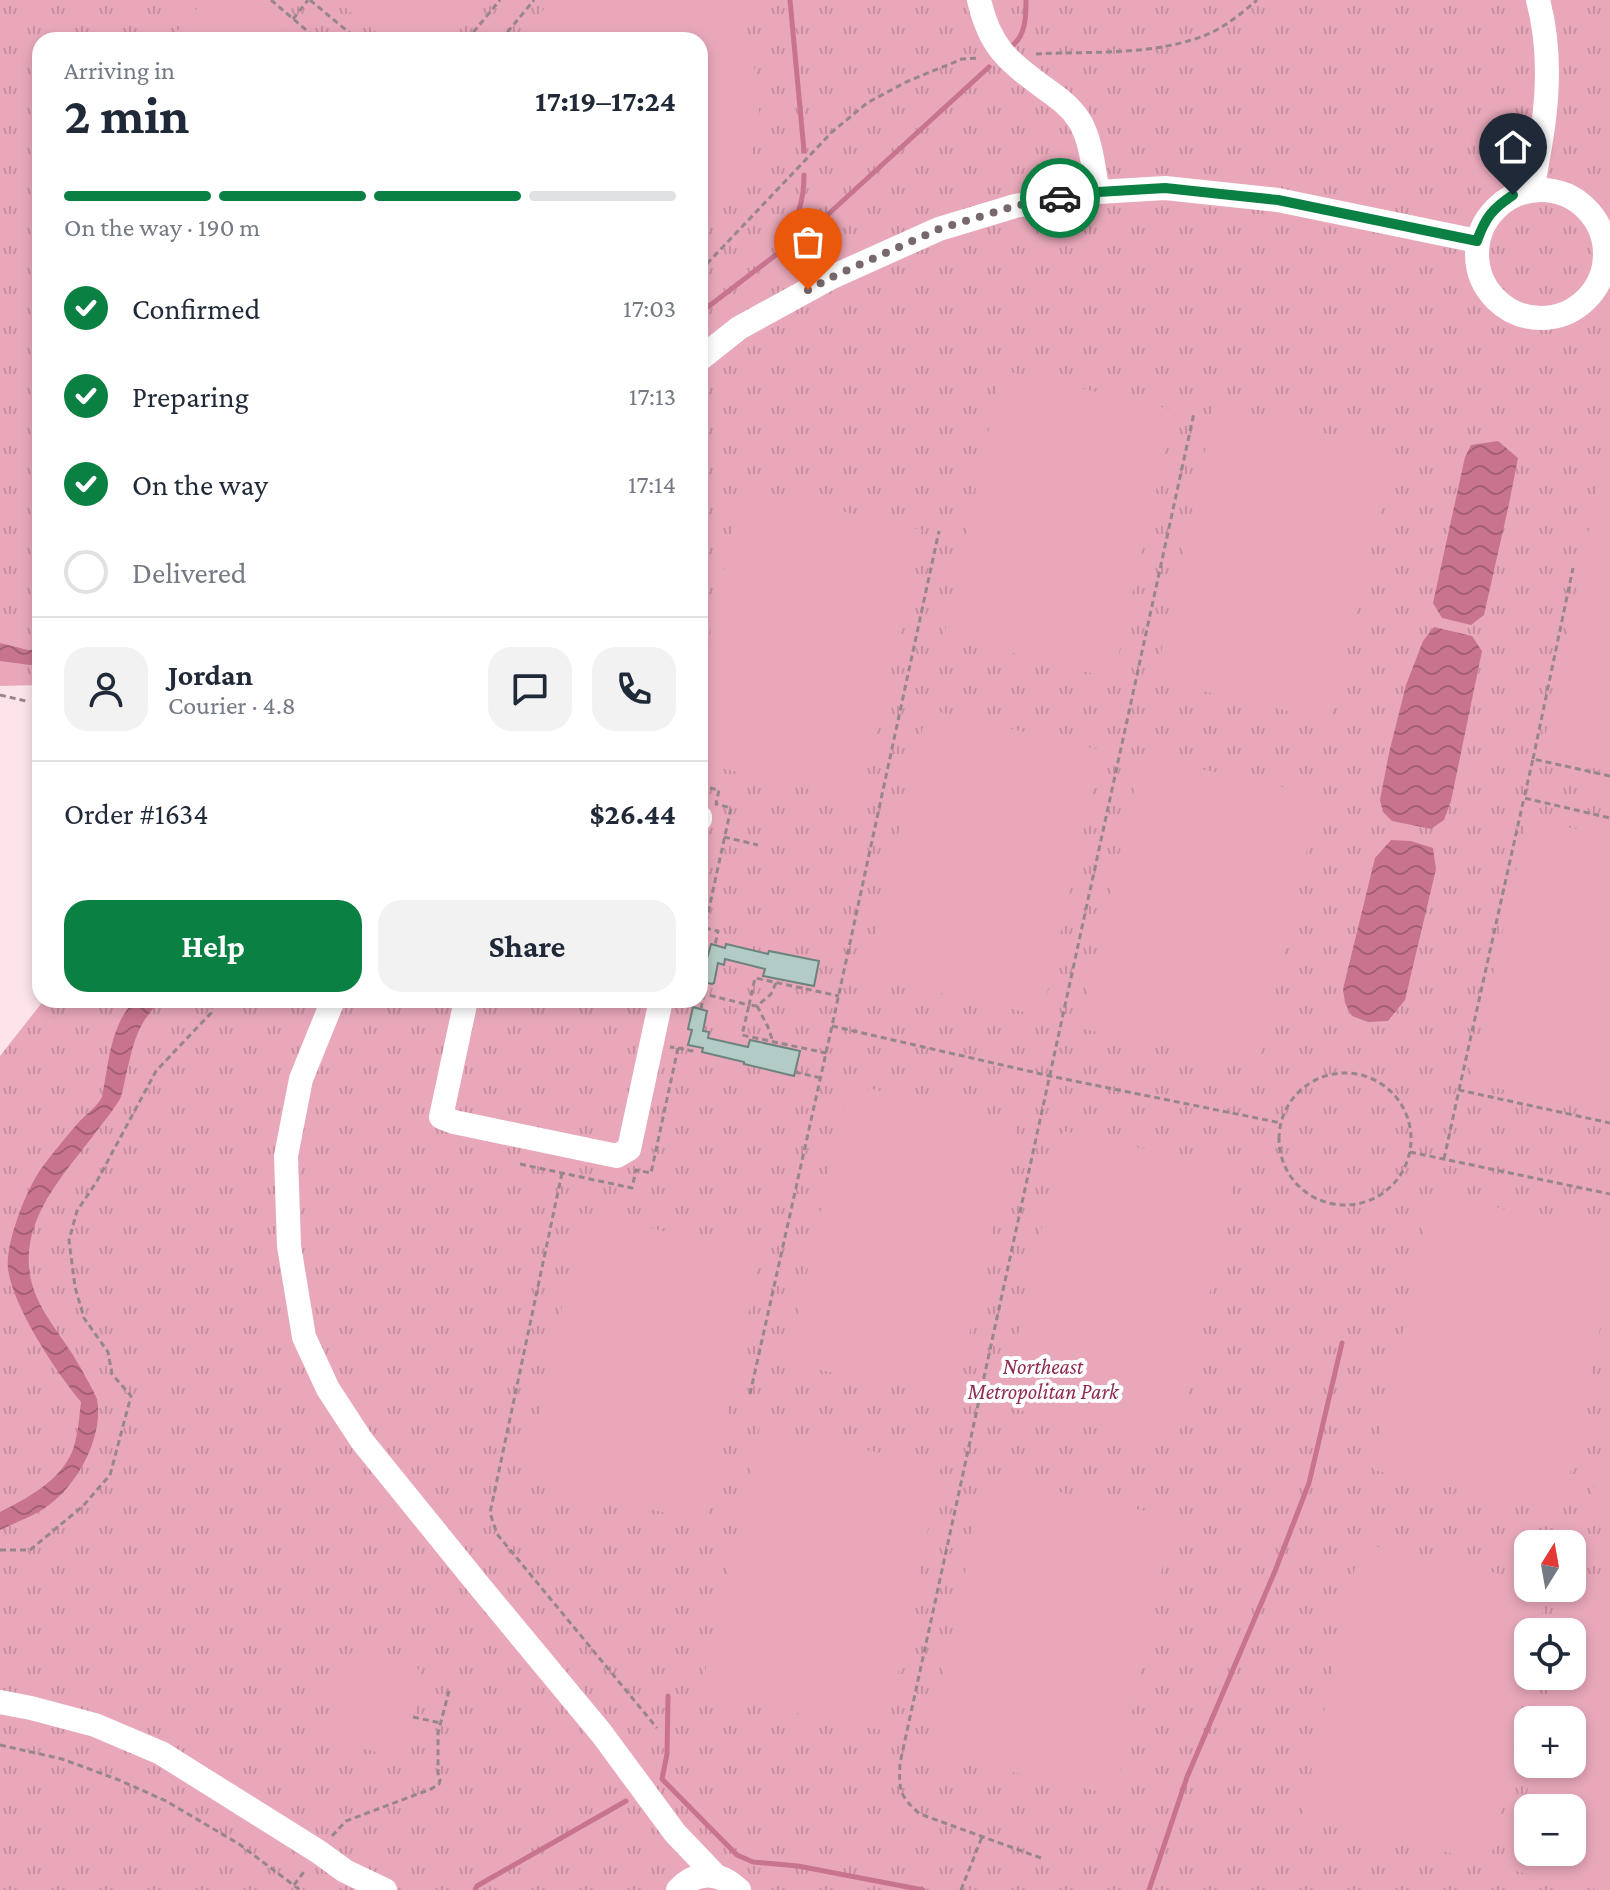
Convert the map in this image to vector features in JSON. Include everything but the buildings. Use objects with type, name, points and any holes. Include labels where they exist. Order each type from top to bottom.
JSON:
[{"type":"street","points":[[979,0],[992,40],[1003,56],[1067,104],[1080,121],[1088,140],[1098,192]]},
{"type":"street","points":[[1532,189],[1548,89],[1547,52],[1538,0]]},
{"type":"street","points":[[708,353],[739,328],[832,277],[939,229],[1015,206],[1098,192],[1165,188],[1278,200],[1477,241]]},
{"type":"street","points":[[1532,189],[1555,190],[1575,199],[1592,214],[1602,233],[1606,255],[1606,277],[1575,309],[1555,317],[1533,318],[1513,312],[1495,300],[1482,283],[1476,263],[1477,241],[1484,222],[1496,206],[1513,195],[1532,189]]},
{"type":"street","points":[[330,1008],[301,1079],[286,1156],[289,1246],[304,1337],[328,1389],[362,1441],[602,1734],[675,1833],[716,1876]]},
{"type":"street","points":[[464,1008],[441,1117],[617,1156],[629,1149],[659,1008]]},
{"type":"street","points":[[0,1702],[95,1725],[161,1753],[319,1852],[340,1880],[385,1890]]},
{"type":"street","points":[[675,1833],[684,1860],[682,1886]]},
{"type":"street","points":[[682,1886],[699,1876],[716,1876],[739,1890]]},
{"type":"path","points":[[271,0],[308,32]]},
{"type":"path","points":[[293,19],[309,0],[348,32]]},
{"type":"path","points":[[474,32],[500,0]]},
{"type":"path","points":[[508,32],[534,0]]},
{"type":"path","points":[[708,263],[832,132],[867,103],[906,82],[962,59],[1164,47],[1208,34],[1257,0]]},
{"type":"path","points":[[1041,1858],[920,1814],[904,1800],[899,1783],[900,1763],[1194,413]]},
{"type":"path","points":[[750,1394],[939,531]]},
{"type":"path","points":[[1444,1159],[1573,568]]},
{"type":"path","points":[[0,695],[26,701]]},
{"type":"path","points":[[1533,759],[1610,776]]},
{"type":"path","points":[[708,788],[719,790],[716,804],[731,808],[708,914]]},
{"type":"path","points":[[1524,798],[1610,818]]},
{"type":"path","points":[[724,837],[758,845]]},
{"type":"path","points":[[708,929],[718,931],[715,945]]},
{"type":"path","points":[[826,1053],[742,1035],[755,978],[839,996]]},
{"type":"path","points":[[708,995],[757,1006],[771,994],[776,983]]},
{"type":"path","points":[[757,1006],[773,1042]]},
{"type":"path","points":[[0,1550],[30,1550],[83,1506],[110,1475],[131,1396],[112,1374],[108,1352],[84,1318],[75,1287],[69,1240],[77,1211],[97,1181],[156,1071],[211,1013],[212,1008]]},
{"type":"path","points":[[832,1026],[1050,1076],[1281,1123]]},
{"type":"path","points":[[678,1048],[692,1051],[693,1046]]},
{"type":"path","points":[[795,1072],[821,1078]]},
{"type":"path","points":[[1348,1073],[1371,1078],[1390,1090],[1404,1108],[1411,1130],[1410,1152],[1404,1170],[1377,1197],[1359,1203],[1331,1203],[1305,1191],[1292,1177],[1283,1161],[1279,1142],[1281,1123],[1290,1102],[1306,1086],[1326,1076],[1348,1073]]},
{"type":"path","points":[[1459,1090],[1610,1123]]},
{"type":"path","points":[[1410,1152],[1610,1194]]},
{"type":"path","points":[[562,1173],[490,1513],[497,1534],[657,1728]]},
{"type":"path","points":[[326,1844],[346,1821],[439,1784],[438,1733],[449,1691]]},
{"type":"path","points":[[413,1717],[441,1723]]},
{"type":"path","points":[[0,1745],[62,1759],[166,1801],[239,1844],[300,1890]]},
{"type":"path","points":[[961,1890],[982,1837]]},
{"type":"path","points":[[294,1885],[312,1860]]},
{"type":"green space","name":"Northeast Metropolitan Park","points":[[0,0],[1610,0],[1610,1890],[0,1890],[0,1056],[38,1008],[708,1008],[708,32],[32,32],[32,685],[0,686]]},
{"type":"green space","points":[[211,0],[252,0],[290,32],[176,32],[193,11]]},
{"type":"green space","points":[[336,0],[484,0],[458,32],[376,32]]},
{"type":"green space","points":[[551,0],[733,0],[743,14],[758,86],[760,134],[737,182],[708,210],[708,32],[526,32]]},
{"type":"green space","points":[[1002,370],[1174,410],[1113,679],[944,635]]},
{"type":"green space","points":[[1215,406],[1393,450],[1331,721],[1155,680]]},
{"type":"green space","points":[[1599,483],[1610,485],[1610,772],[1541,756]]},
{"type":"green space","points":[[741,488],[922,530],[860,801],[708,765],[708,643]]},
{"type":"green space","points":[[927,709],[1101,750],[1042,1016],[865,976]]},
{"type":"green space","points":[[1142,756],[1319,795],[1258,1067],[1079,1028]]},
{"type":"green space","points":[[1528,818],[1610,837],[1610,1113],[1469,1082]]},
{"type":"green space","points":[[849,1084],[1017,1122],[955,1398],[787,1363]]},
{"type":"green space","points":[[1063,1131],[1237,1169],[1176,1447],[1002,1406]]},
{"type":"green space","points":[[1432,1193],[1610,1232],[1610,1280],[1562,1512],[1373,1470]]},
{"type":"green space","points":[[582,1213],[761,1253],[705,1521],[524,1483]]},
{"type":"green space","points":[[1610,1411],[1610,1526],[1586,1521]]},
{"type":"green space","points":[[760,1427],[941,1466],[886,1731],[700,1694]]},
{"type":"green space","points":[[986,1476],[1173,1517],[1115,1795],[926,1753]]},
{"type":"green space","points":[[1360,1543],[1514,1577],[1514,1602],[1544,1602],[1541,1618],[1514,1618],[1514,1690],[1525,1690],[1522,1706],[1514,1706],[1514,1745],[1490,1862],[1301,1820]]},
{"type":"green space","points":[[1586,1597],[1610,1602],[1610,1890],[1511,1870],[1514,1856],[1514,1866],[1586,1866],[1586,1794],[1527,1794],[1530,1778],[1586,1778],[1586,1706],[1546,1706],[1549,1690],[1586,1690],[1586,1618],[1565,1618],[1568,1602],[1586,1602]]},
{"type":"green space","points":[[355,1651],[416,1666],[423,1677],[406,1748],[393,1756],[335,1742],[327,1728],[344,1658]]},
{"type":"water","points":[[1498,441],[1518,458],[1484,615],[1471,625],[1442,618],[1433,603],[1465,457],[1471,445]]},
{"type":"water","points":[[1434,627],[1472,636],[1482,651],[1451,801],[1444,820],[1431,829],[1392,821],[1383,812],[1380,800],[1406,685],[1423,641]]},
{"type":"water","points":[[0,643],[32,650],[32,665],[0,661]]},
{"type":"water","points":[[1391,840],[1411,841],[1433,848],[1436,869],[1405,1000],[1388,1021],[1368,1022],[1352,1016],[1345,1003],[1343,989],[1375,858]]},
{"type":"water","points":[[154,1008],[137,1035],[120,1099],[51,1192],[34,1227],[30,1246],[29,1266],[34,1290],[96,1396],[97,1428],[79,1472],[60,1496],[38,1512],[0,1530],[0,1512],[41,1488],[66,1463],[76,1440],[81,1402],[48,1357],[18,1302],[8,1269],[10,1245],[24,1201],[37,1175],[102,1097],[115,1033],[127,1010]]},
{"type":"waterway","points":[[790,0],[804,151]]},
{"type":"waterway","points":[[1013,45],[1023,30],[1026,0]]},
{"type":"waterway","points":[[708,307],[824,218],[989,67]]},
{"type":"waterway","points":[[779,252],[800,206],[804,175]]},
{"type":"waterway","points":[[1149,1890],[1187,1777],[1309,1483],[1342,1343]]},
{"type":"waterway","points":[[668,1696],[667,1754],[662,1779],[737,1855],[753,1862],[798,1866],[923,1890]]},
{"type":"waterway","points":[[475,1890],[477,1886],[626,1801]]},
{"type":"way so far","points":[[808,290],[939,229],[1015,206],[1060,198]]},
{"type":"route","points":[[1060,198],[1165,188],[1278,200],[1477,241],[1484,222],[1496,206],[1513,195]]}]
